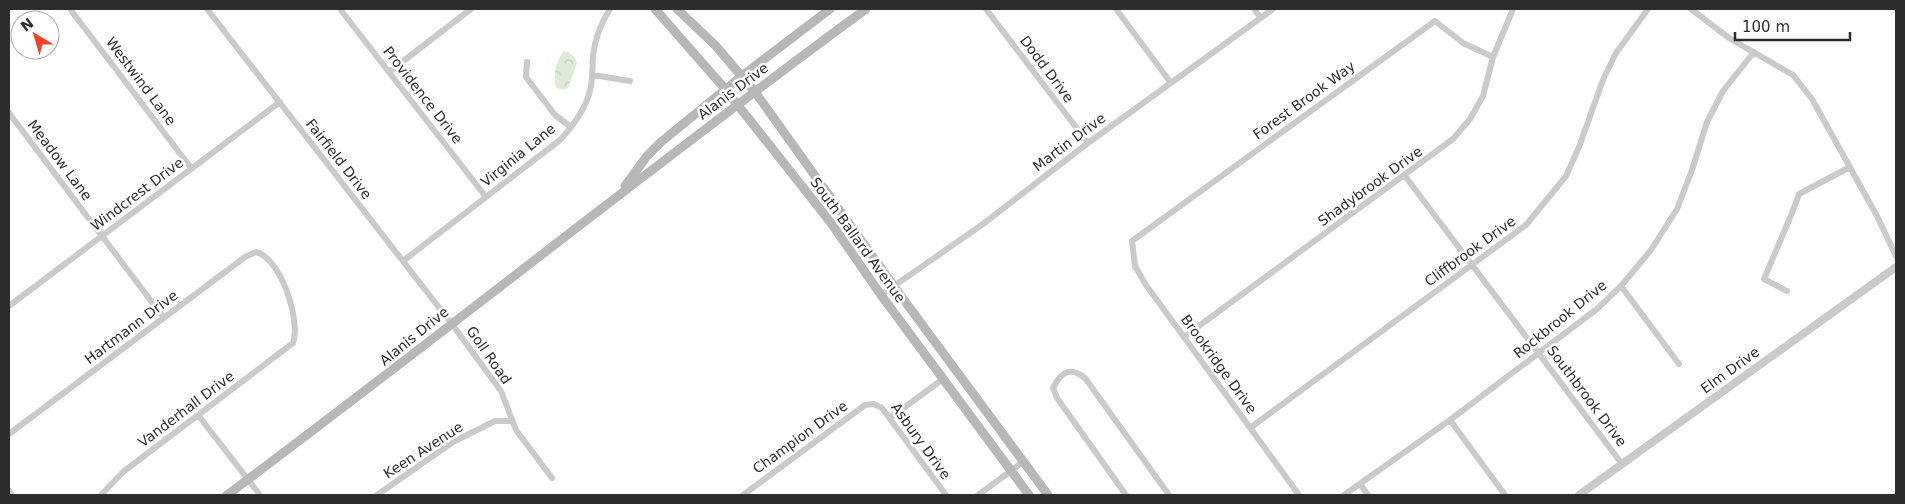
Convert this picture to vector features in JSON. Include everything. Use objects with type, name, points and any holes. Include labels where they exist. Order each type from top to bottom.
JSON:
[{"type":"main road","name":"South Ballard Avenue","points":[[655,9],[726,90],[831,223],[881,295],[1029,495]]},
{"type":"main road","name":"South Ballard Avenue","points":[[677,9],[715,45],[755,92],[894,286],[1048,495]]},
{"type":"main road","name":"Alanis Drive","points":[[616,196],[647,156],[661,142],[742,76],[830,9]]},
{"type":"main road","name":"Alanis Drive","points":[[227,495],[368,390],[451,323],[616,196],[866,9]]},
{"type":"street","name":"Westwind Lane","points":[[70,9],[191,168]]},
{"type":"street","name":"Fairfield Drive","points":[[207,9],[451,323]]},
{"type":"street","name":"Providence Drive","points":[[340,9],[486,197]]},
{"type":"street","points":[[389,72],[471,9]]},
{"type":"street","name":"Virginia Lane","points":[[403,261],[560,140],[571,127],[590,92],[596,37],[610,9]]},
{"type":"street","name":"Dodd Drive","points":[[986,9],[1088,143]]},
{"type":"street","points":[[1116,9],[1171,83]]},
{"type":"street","points":[[1254,9],[1261,18]]},
{"type":"street","name":"Martin Drive","points":[[881,295],[982,224],[1088,143],[1273,9]]},
{"type":"street","name":"Shadybrook Drive","points":[[1184,337],[1454,139],[1470,119],[1483,96],[1493,57],[1513,9]]},
{"type":"street","name":"Cliffbrook Drive","points":[[1250,428],[1526,225],[1566,176],[1579,147],[1603,80],[1616,53],[1648,9]]},
{"type":"street","points":[[1691,9],[1721,32],[1793,75],[1812,99],[1877,216],[1896,256]]},
{"type":"street","name":"Forest Brook Way","points":[[1132,241],[1435,21],[1463,43],[1493,57]]},
{"type":"street","name":"Rockbrook Drive","points":[[1344,495],[1450,420],[1539,353],[1597,309],[1621,286],[1651,250],[1677,209],[1707,122],[1723,91],[1754,52]]},
{"type":"street","points":[[527,62],[526,76],[555,115],[571,127]]},
{"type":"street","points":[[593,75],[630,82]]},
{"type":"street","name":"Windcrest Drive","points":[[10,302],[102,236],[280,102]]},
{"type":"street","name":"Meadow Lane","points":[[9,113],[164,318]]},
{"type":"street","points":[[1787,291],[1764,279],[1799,194],[1850,167]]},
{"type":"street","name":"Southbrook Drive","points":[[1405,176],[1622,464]]},
{"type":"street","name":"Brookridge Drive","points":[[1132,241],[1135,266],[1146,285],[1300,495]]},
{"type":"street","name":"Hartmann Drive","points":[[9,434],[249,254],[262,253],[269,261],[280,278],[290,301],[294,334],[293,343],[289,347]]},
{"type":"street","name":"Elm Drive","points":[[1579,495],[1896,267]]},
{"type":"street","points":[[1621,286],[1679,364]]},
{"type":"street","name":"Goll Road","points":[[451,323],[502,391],[516,430],[552,478]]},
{"type":"street","name":"Vanderhall Drive","points":[[101,495],[123,472],[289,347]]},
{"type":"street","points":[[1126,495],[1057,398],[1052,388],[1058,378],[1066,372],[1077,372],[1085,378],[1169,495]]},
{"type":"street","points":[[890,418],[943,379]]},
{"type":"street","name":"Asbury Drive","points":[[874,404],[882,408],[890,418],[946,495]]},
{"type":"street","name":"Champion Drive","points":[[743,495],[865,405],[874,404]]},
{"type":"street","points":[[198,415],[260,495]]},
{"type":"street","name":"Keen Avenue","points":[[377,495],[453,442],[495,421],[512,420]]},
{"type":"street","points":[[1450,420],[1505,495]]},
{"type":"street","points":[[978,495],[1023,462]]},
{"type":"street","points":[[1360,484],[1368,495]]},
{"type":"street","points":[[9,491],[12,495]]},
{"type":"green space","points":[[564,51],[572,55],[577,63],[568,88],[565,90],[557,88],[555,85],[557,64]]}]
